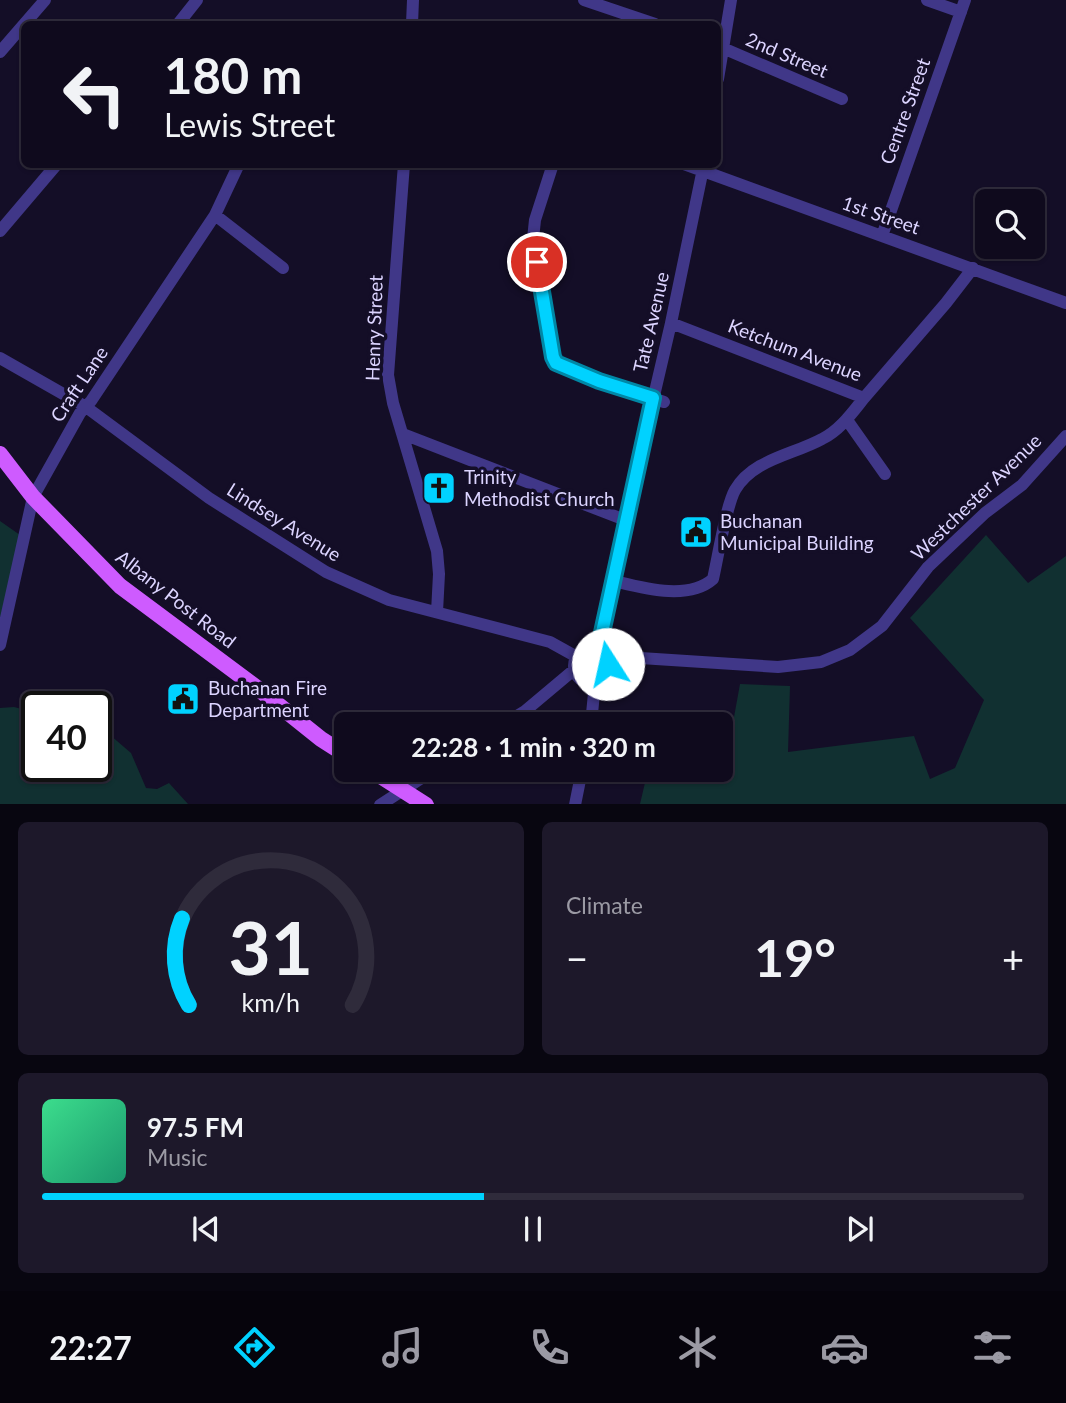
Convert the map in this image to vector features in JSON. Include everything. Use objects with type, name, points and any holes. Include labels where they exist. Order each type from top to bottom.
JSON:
[{"type":"main road","name":"Albany Post Road","points":[[0,454],[33,497],[120,586],[334,747]]},
{"type":"main road","points":[[390,782],[426,804]]},
{"type":"street","points":[[27,21],[46,0]]},
{"type":"street","points":[[180,21],[197,0]]},
{"type":"street","points":[[412,21],[413,0]]},
{"type":"street","points":[[584,0],[646,21]]},
{"type":"street","points":[[721,43],[731,0]]},
{"type":"street","points":[[927,0],[963,6]]},
{"type":"street","name":"Centre Street","points":[[882,236],[963,6]]},
{"type":"street","points":[[0,52],[21,28]]},
{"type":"street","name":"2nd Street","points":[[721,47],[842,99]]},
{"type":"street","points":[[0,231],[54,168]]},
{"type":"street","name":"Craft Lane","points":[[0,645],[33,497],[80,413],[215,215],[237,168]]},
{"type":"street","name":"Henry Street","points":[[404,168],[388,374],[393,402],[437,551],[437,612]]},
{"type":"street","points":[[551,168],[533,239],[553,357],[556,363],[599,381],[659,400]]},
{"type":"street","name":"1st Street","points":[[703,168],[1066,303]]},
{"type":"street","name":"Tate Avenue","points":[[602,655],[625,520],[659,400],[671,323],[703,168]]},
{"type":"street","points":[[215,215],[283,268]]},
{"type":"street","name":"Ketchum Avenue","points":[[671,323],[864,398],[947,303],[973,268]]},
{"type":"street","name":"Lindsey Avenue","points":[[0,358],[86,407],[209,498],[326,572],[389,600],[550,642],[576,663]]},
{"type":"street","points":[[614,582],[646,589],[673,590],[705,585],[713,579],[733,493],[742,480],[752,470],[822,440],[847,419],[864,398]]},
{"type":"street","points":[[847,419],[885,474]]},
{"type":"street","points":[[404,434],[625,520]]},
{"type":"street","name":"Westchester Avenue","points":[[602,655],[778,667],[821,662],[850,650],[882,626],[928,566],[985,513],[1022,485],[1066,436]]},
{"type":"street","points":[[523,712],[576,663],[584,651],[602,655],[606,674],[595,682],[582,680],[576,663]]},
{"type":"street","points":[[592,712],[595,682]]},
{"type":"street","points":[[380,804],[415,782]]},
{"type":"street","points":[[575,804],[580,782]]},
{"type":"green space","points":[[0,521],[20,535],[0,620]]},
{"type":"green space","points":[[986,535],[1028,583],[1066,556],[1066,804],[640,804],[645,782],[733,782],[733,723],[740,684],[790,686],[788,752],[914,736],[930,779],[955,768],[984,700],[910,618]]},
{"type":"green space","points":[[0,708],[21,709],[21,782],[112,782],[112,737],[131,753],[146,788],[157,789],[169,783],[188,804],[0,804]]},
{"type":"place","name":"Trinity Methodist Church","points":[[439,488]]},
{"type":"place","name":"Buchanan Municipal Building","points":[[696,532]]},
{"type":"place","name":"Buchanan Fire Department","points":[[183,699]]},
{"type":"route","points":[[537,262],[556,363],[599,381],[653,398],[598,651],[608,664]]}]
